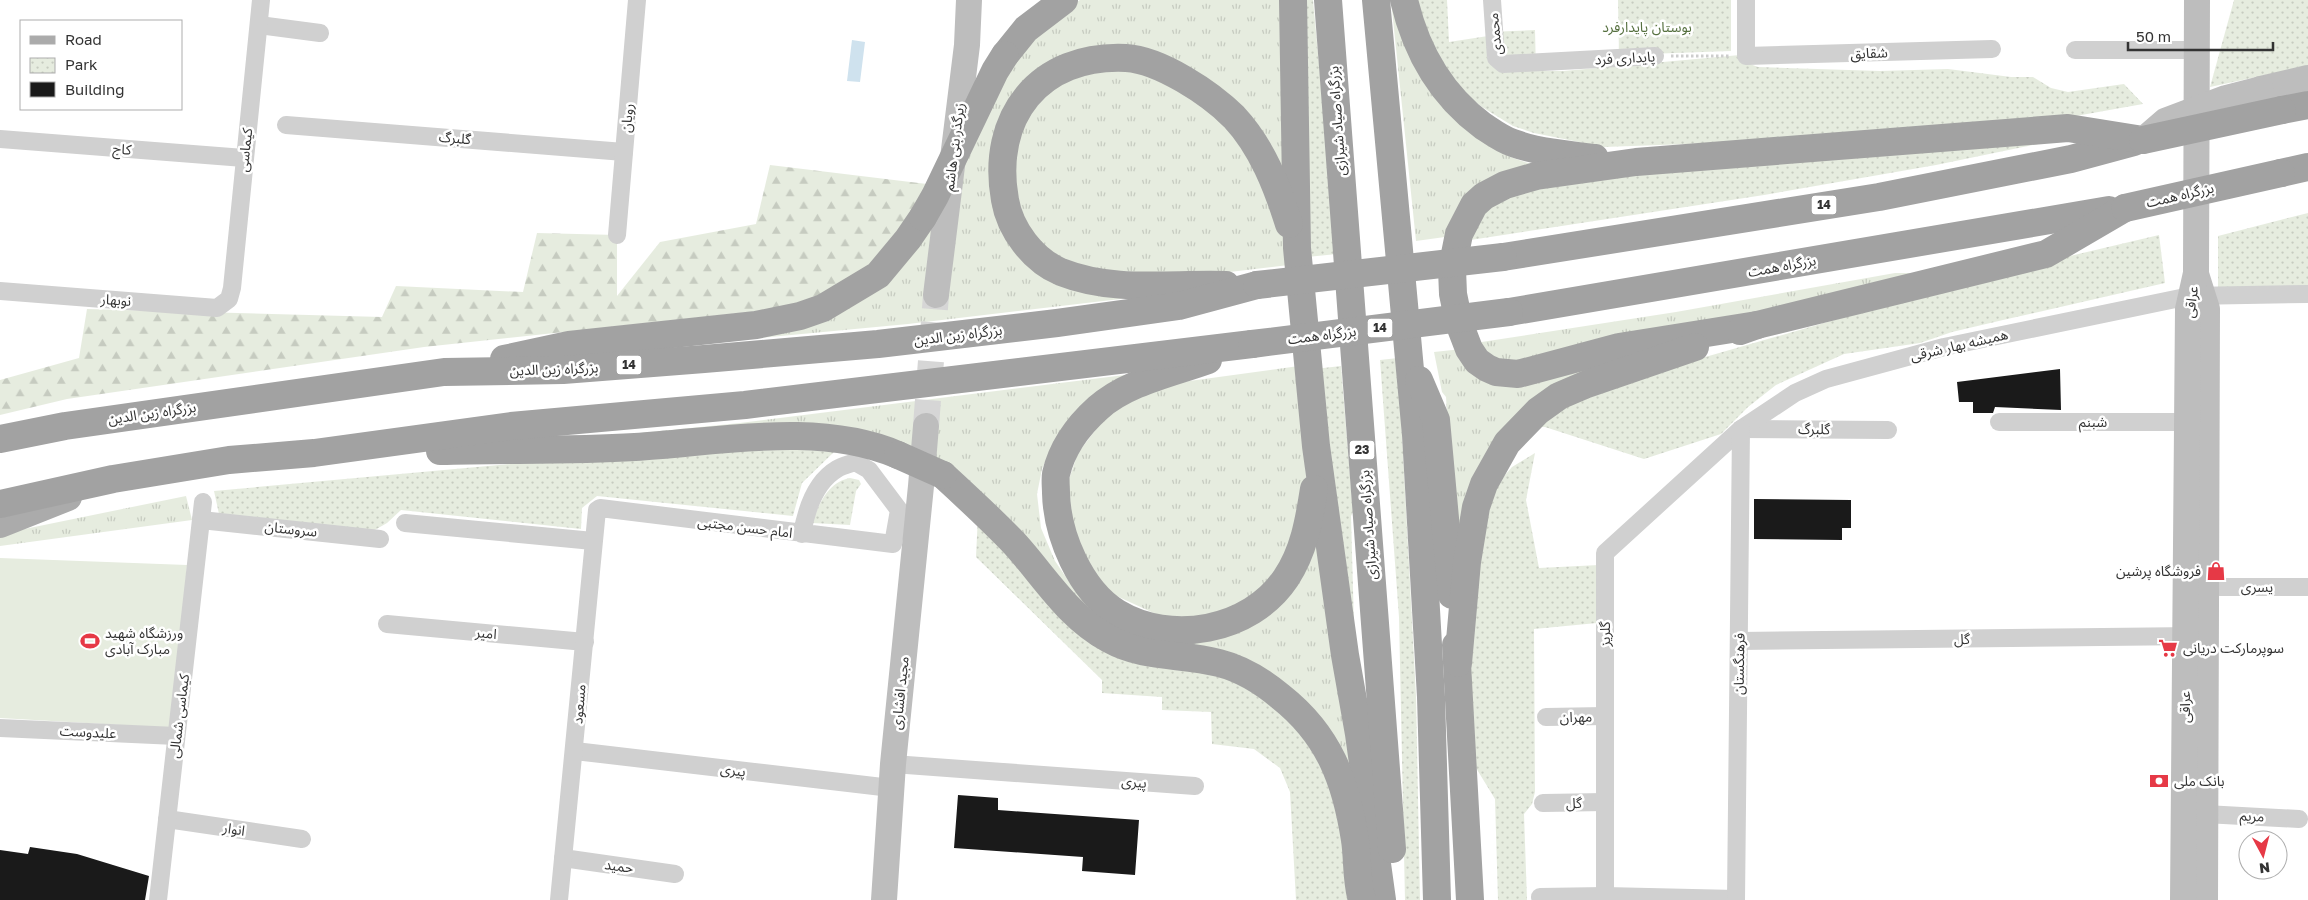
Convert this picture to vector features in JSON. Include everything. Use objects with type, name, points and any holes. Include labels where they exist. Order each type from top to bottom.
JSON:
[{"type":"highway","points":[[444,372],[569,344],[756,325],[800,316],[823,308],[878,275],[908,239],[936,196],[995,71],[1005,55],[1026,29],[1064,0]]},
{"type":"highway","points":[[1293,0],[1297,248],[1316,446],[1382,900]]},
{"type":"highway","name":"بزرگراه صیاد شیرازی","points":[[1328,0],[1396,900]]},
{"type":"highway","points":[[1376,0],[1409,355],[1431,696],[1437,900]]},
{"type":"highway","points":[[1404,0],[1423,55],[1441,86],[1468,114],[1489,130],[1512,143],[1565,155],[1636,162]]},
{"type":"highway","points":[[1257,286],[1184,284],[1117,286],[1060,271],[1045,262],[1029,248],[1012,223],[1006,210],[1001,170],[1008,133],[1027,97],[1041,81],[1071,65],[1098,60],[1127,58],[1160,67],[1182,78],[1233,116],[1252,141],[1280,195],[1297,248]]},
{"type":"highway","name":"14","points":[[1257,286],[1503,257],[1879,197],[2071,159],[2143,140],[2295,107]]},
{"type":"highway","points":[[2125,208],[2046,254],[1756,325],[1619,347],[1518,374],[1496,372],[1477,360],[1469,349],[1459,323],[1454,294],[1452,269],[1458,234],[1474,205],[1484,196],[1521,179],[1636,162],[2068,128],[2143,140]]},
{"type":"highway","name":"بزرگراه همت","points":[[1252,344],[1509,312],[2125,208],[2308,167]]},
{"type":"highway","name":"بزرگراه زین الدین","points":[[0,438],[75,424],[444,372],[603,367],[878,344],[1179,306],[1257,286]]},
{"type":"highway","points":[[1458,663],[1467,562],[1476,507],[1484,484],[1506,443],[1538,411],[1559,396],[1587,384],[1756,325]]},
{"type":"highway","points":[[1252,344],[1126,390],[1099,407],[1074,432],[1056,474],[1056,503],[1059,519],[1062,534],[1073,562],[1091,589],[1115,612],[1140,624],[1183,632],[1210,628],[1235,619],[1259,606],[1274,594],[1286,578],[1295,560],[1308,526],[1314,486],[1316,446]]},
{"type":"highway","name":"14","points":[[0,504],[113,479],[229,460],[314,453],[511,426],[744,405],[1252,344]]},
{"type":"highway","points":[[1409,355],[1436,420],[1458,663],[1470,900]]},
{"type":"highway","points":[[314,453],[634,447],[795,437],[830,438],[879,446],[898,454],[1014,544],[1071,612],[1086,625],[1110,640],[1137,651],[1217,663],[1240,670],[1261,680],[1297,710],[1312,725],[1326,745],[1340,774],[1355,839],[1362,900]]},
{"type":"main road","name":"زیرگذر بنی هاشم","points":[[936,295],[966,45],[969,0]]},
{"type":"main road","name":"عراقی","points":[[2183,900],[2195,636],[2206,587],[2206,309],[2197,280],[2196,0]]},
{"type":"main road","points":[[2143,140],[2165,121],[2226,98],[2308,78]]},
{"type":"main road","name":"عراقی","points":[[2197,280],[2188,308],[2187,422],[2195,636],[2205,814],[2205,900]]},
{"type":"main road","name":"مجید افشاری","points":[[884,900],[892,776],[932,480],[926,426]]},
{"type":"main road","points":[[0,524],[113,479]]},
{"type":"street","name":"کیماسی","points":[[229,299],[232,288],[244,158],[262,0]]},
{"type":"street","name":"رویان","points":[[617,235],[637,0]]},
{"type":"street","name":"محمدی","points":[[1492,0],[1496,58],[1503,64]]},
{"type":"street","points":[[1746,0],[1746,56]]},
{"type":"street","points":[[259,26],[320,33]]},
{"type":"street","name":"شقایق","points":[[1746,56],[1992,49]]},
{"type":"street","points":[[2075,50],[2196,50]]},
{"type":"street","name":"پایداری فرد","points":[[1503,64],[1655,56]]},
{"type":"street","name":"گلبرگ","points":[[286,125],[624,152]]},
{"type":"street","name":"کاج","points":[[0,139],[244,158]]},
{"type":"street","name":"همیشه بهار شرقی","points":[[1741,429],[1795,393],[1826,379],[2197,280],[2308,294]]},
{"type":"street","name":"نوبهار","points":[[0,291],[217,308],[229,299]]},
{"type":"street","name":"شبنم","points":[[1999,422],[2187,422]]},
{"type":"street","name":"گلبرگ","points":[[1741,429],[1888,430]]},
{"type":"street","name":"فرهنگستان","points":[[1736,900],[1741,429]]},
{"type":"street","name":"گلریز","points":[[1605,898],[1604,553],[1741,429]]},
{"type":"street","name":"امام حسن مجتبی","points":[[598,509],[802,534],[893,544],[898,510],[869,470],[855,462],[837,469],[821,484],[806,512],[802,534]]},
{"type":"street","name":"مسعود","points":[[559,900],[575,751],[593,541],[598,509]]},
{"type":"street","name":"سروستان","points":[[202,511],[380,539]]},
{"type":"street","name":"کیماسی شمالی","points":[[158,900],[202,511]]},
{"type":"street","points":[[405,522],[593,541]]},
{"type":"street","name":"یسری","points":[[2206,587],[2308,587]]},
{"type":"street","name":"امیر","points":[[387,624],[585,642]]},
{"type":"street","name":"گل","points":[[1739,641],[2195,636]]},
{"type":"street","name":"مهران","points":[[1546,717],[1605,716]]},
{"type":"street","name":"علیدوست","points":[[0,728],[176,736]]},
{"type":"street","name":"پیری","points":[[575,751],[892,776],[1195,786]]},
{"type":"street","name":"گل","points":[[1543,803],[1605,802]]},
{"type":"street","name":"مریم","points":[[2205,814],[2299,819]]},
{"type":"street","name":"انوار","points":[[167,819],[302,839]]},
{"type":"street","name":"حمید","points":[[563,858],[675,874]]},
{"type":"street","points":[[1540,897],[1736,900]]},
{"type":"path","name":"پایداری فرد","points":[[1655,56],[1746,56]]},
{"type":"green space","points":[[1080,0],[1286,0],[1287,201],[1249,126],[1100,52],[1002,129],[1025,249],[1180,292],[908,324],[739,340],[835,310],[1050,17]]},
{"type":"green space","points":[[1302,0],[1313,0],[1337,254],[1307,257]]},
{"type":"green space","points":[[1391,0],[1469,130],[1485,143],[1501,152],[1539,166],[1452,236],[1416,241]]},
{"type":"green space","points":[[1410,0],[1447,0],[1449,42],[1488,36],[1488,32],[1535,30],[1536,71],[1564,71],[1740,55],[1750,64],[1758,67],[1880,71],[1948,69],[2011,77],[2033,77],[2051,88],[2068,92],[2124,84],[2143,104],[2048,121],[1743,142],[1604,147],[1534,133],[1513,126],[1482,107],[1454,85]]},
{"type":"green space","name":"بوستان پایدارفرد","points":[[1618,0],[1731,0],[1731,51],[1619,55]]},
{"type":"green space","points":[[2234,0],[2308,0],[2308,66],[2210,87]]},
{"type":"green space","points":[[1120,67],[1175,82],[1239,139],[1278,207],[1289,265],[1204,275],[1064,269],[1022,223],[1011,168],[1023,121],[1063,78]]},
{"type":"green space","points":[[2077,136],[1936,165],[1764,195],[1464,241],[1473,218],[1520,184]]},
{"type":"green space","points":[[770,165],[927,184],[879,264],[797,307],[424,347],[67,399],[0,415],[0,380],[79,358],[87,309],[382,317],[396,286],[523,292],[537,233],[617,235],[617,296],[660,242],[756,224]]},
{"type":"green space","points":[[2308,213],[2308,287],[2218,290],[2218,236]]},
{"type":"green space","points":[[2159,235],[2165,283],[1952,332],[1920,343],[1844,354],[1776,385],[1748,407],[1721,434],[1644,459],[1545,427],[1530,427],[1545,414],[1674,366],[1998,273]]},
{"type":"green space","points":[[1895,273],[1914,273],[1891,282],[1507,368],[1475,343],[1676,312]]},
{"type":"green space","points":[[1462,349],[1478,370],[1611,356],[1529,406],[1458,584],[1446,397],[1442,392],[1434,352]]},
{"type":"green space","points":[[1398,358],[1416,696],[1420,900],[1405,900],[1399,617],[1380,360]]},
{"type":"green space","points":[[1299,366],[1307,490],[1294,548],[1251,601],[1199,619],[1160,616],[1108,592],[1085,561],[1071,530],[1068,482],[1078,453],[1106,416],[1160,385]]},
{"type":"green space","points":[[1341,366],[1353,512],[1351,516],[1355,663],[1315,369]]},
{"type":"green space","points":[[1157,371],[1053,444],[1042,469],[1037,494],[1041,528],[1055,561],[1072,586],[1094,606],[1240,626],[1317,512],[1353,745],[1351,793],[1097,624],[910,451],[621,435],[740,423]]},
{"type":"green space","points":[[811,444],[834,452],[802,483],[793,516],[597,496],[582,508],[581,529],[401,510],[387,523],[373,531],[219,514],[214,491],[544,461]]},
{"type":"green space","points":[[1535,453],[1526,500],[1539,568],[1599,565],[1597,623],[1534,629],[1535,792],[1532,804],[1524,814],[1527,900],[1498,900],[1495,799],[1473,763],[1470,673],[1472,609],[1491,491],[1512,467]]},
{"type":"green space","points":[[850,478],[859,480],[861,484],[856,491],[850,525],[812,523],[821,501],[830,489],[842,480]]},
{"type":"green space","points":[[186,496],[192,520],[0,546],[0,534]]},
{"type":"green space","points":[[978,515],[1036,582],[1195,666],[1274,699],[1334,777],[1354,900],[1296,900],[1290,792],[1280,768],[1254,749],[1212,744],[1211,712],[1162,710],[1162,697],[1102,693],[1102,680],[976,557]]},
{"type":"green space","name":"ورزشگاه شهید مبارک آبادی","points":[[0,558],[187,565],[173,728],[0,718]]},
{"type":"water","points":[[852,40],[865,42],[860,82],[847,81]]},
{"type":"building","points":[[2060,369],[2061,410],[1995,407],[1993,413],[1973,413],[1973,402],[1959,402],[1957,382]]},
{"type":"building","points":[[1754,499],[1851,500],[1851,528],[1842,528],[1842,540],[1754,539]]},
{"type":"building","points":[[958,795],[998,798],[998,810],[1139,820],[1135,875],[1082,871],[1083,857],[954,848]]},
{"type":"building","points":[[30,847],[77,854],[149,876],[145,900],[0,900],[0,850],[28,854]]},
{"type":"tunnel","points":[[926,426],[936,295]]},
{"type":"place","name":"فروشگاه پرشین","points":[[2216,571]]},
{"type":"place","name":"ورزشگاه شهید مبارک آبادی","points":[[90,641]]},
{"type":"place","name":"سوپرمارکت دریانی","points":[[2168,648]]},
{"type":"place","name":"بانک ملی","points":[[2159,781]]}]
